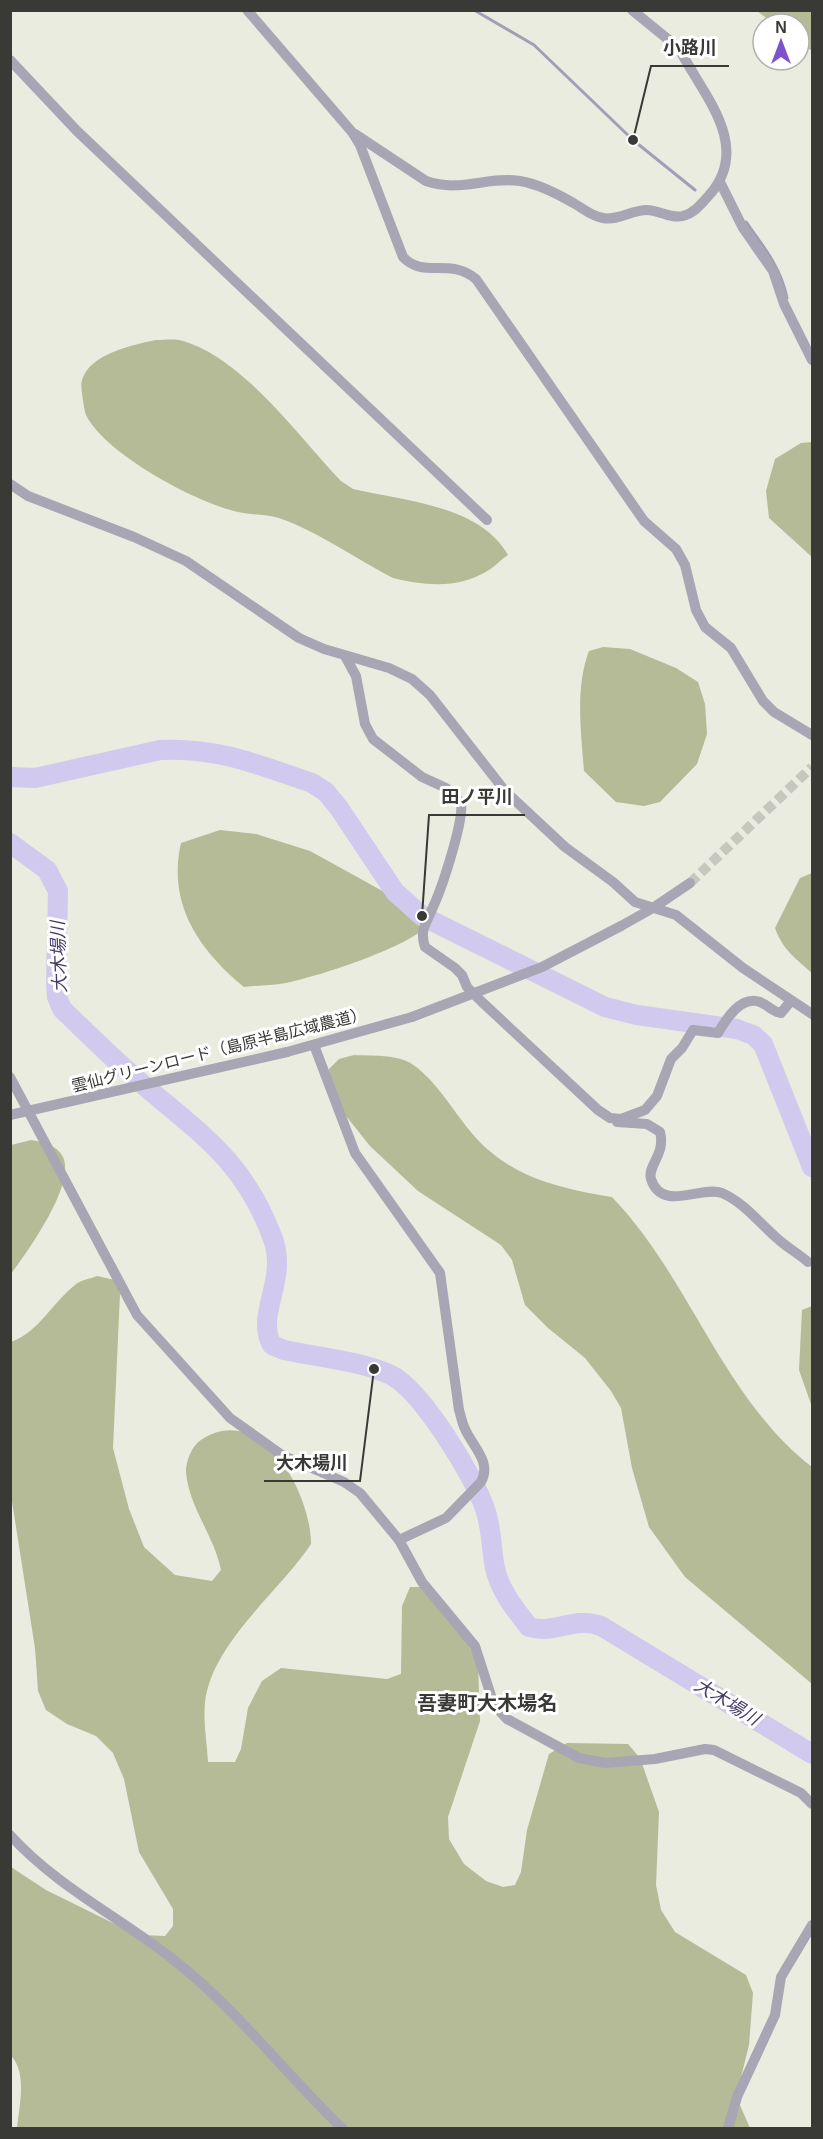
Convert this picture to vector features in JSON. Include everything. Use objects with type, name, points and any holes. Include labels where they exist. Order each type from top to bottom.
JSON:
[{"type":"street","points":[[247,10],[352,132],[360,145],[403,257],[409,264],[420,268],[456,267],[476,279],[644,521],[676,549],[685,565],[696,610],[705,627],[732,648],[762,701],[774,712],[813,735]]},
{"type":"street","points":[[352,132],[426,181],[438,185],[477,185],[501,179],[521,181],[544,189],[577,205],[587,213],[603,218],[616,219],[648,210],[670,216],[683,216],[699,207],[720,182],[725,171],[728,144],[725,130],[675,45],[632,10]]},
{"type":"street","points":[[10,60],[77,131],[487,520]]},
{"type":"street","points":[[720,182],[743,228],[773,271],[784,304],[813,360]]},
{"type":"street","points":[[10,484],[35,499],[134,537],[186,561],[299,638],[345,656],[389,668],[412,679],[430,695],[506,790],[538,824],[626,892],[635,902],[676,915],[790,1002],[813,1014]]},
{"type":"street","points":[[345,656],[356,676],[366,724],[373,739],[422,777],[446,788],[461,803],[460,822],[422,933],[425,947],[462,975],[467,987],[482,1002],[598,1110],[616,1122],[647,1124],[660,1132],[662,1150],[650,1173],[651,1181],[664,1194],[685,1197],[708,1191],[723,1194],[745,1207],[780,1241],[808,1262]]},
{"type":"street","name":"雲仙グリーンロード（島原半島広域農道）","points":[[10,1115],[287,1052],[412,1017],[542,967],[653,908],[690,883]]},
{"type":"street","points":[[610,1118],[633,1116],[652,1103],[671,1059],[682,1048],[693,1030],[721,1027],[734,1010],[750,1001],[758,1001],[782,1013],[790,1002]]},
{"type":"street","points":[[314,1045],[355,1153],[440,1273],[459,1410],[464,1428],[485,1464],[485,1475],[481,1482],[437,1525],[399,1540]]},
{"type":"street","points":[[10,1077],[137,1315],[230,1418],[282,1455],[344,1482],[360,1493],[399,1540],[422,1582],[475,1646],[494,1705],[507,1719],[579,1758],[605,1763],[655,1759],[705,1749],[714,1750],[801,1793],[813,1804]]},
{"type":"street","points":[[10,1835],[41,1864],[122,1920],[223,2003],[342,2128]]},
{"type":"street","points":[[728,2128],[737,2097],[775,2015],[781,1977],[813,1924]]},
{"type":"green space","points":[[812,11],[812,51],[811,12],[758,12]]},
{"type":"green space","points":[[156,340],[179,340],[202,349],[224,362],[267,399],[341,481],[353,489],[417,502],[460,515],[479,525],[495,538],[508,555],[478,576],[454,583],[417,583],[393,578],[293,523],[220,507],[154,475],[112,445],[96,430],[85,413],[82,381],[87,370],[107,355],[133,345]]},
{"type":"green space","points":[[812,442],[812,557],[769,518],[766,491],[775,459],[801,443]]},
{"type":"green space","points":[[603,647],[630,649],[676,668],[698,682],[705,704],[707,734],[697,764],[660,802],[644,806],[616,802],[584,771],[580,710],[582,680],[589,651]]},
{"type":"green space","points":[[220,830],[256,834],[310,851],[388,894],[416,914],[426,927],[380,953],[339,968],[276,985],[244,987],[213,957],[190,924],[179,886],[178,865],[181,843]]},
{"type":"green space","points":[[812,873],[812,973],[786,948],[775,928],[800,878]]},
{"type":"green space","points":[[354,1055],[391,1057],[412,1064],[434,1084],[481,1143],[505,1163],[549,1183],[612,1197],[639,1229],[664,1264],[754,1407],[781,1439],[812,1467],[812,1684],[685,1577],[649,1527],[632,1468],[621,1408],[611,1391],[585,1358],[548,1328],[525,1305],[512,1260],[501,1245],[418,1191],[370,1146],[330,1096],[329,1069],[339,1059]]},
{"type":"green space","points":[[31,1140],[53,1147],[63,1157],[65,1169],[63,1184],[48,1218],[11,1274],[11,1145]]},
{"type":"green space","points":[[97,1276],[115,1280],[120,1294],[113,1448],[129,1509],[144,1547],[175,1575],[212,1581],[221,1570],[218,1557],[192,1498],[186,1467],[192,1450],[201,1440],[223,1431],[244,1432],[262,1442],[278,1458],[292,1478],[309,1523],[311,1544],[233,1638],[210,1680],[205,1702],[208,1762],[235,1762],[241,1749],[248,1708],[262,1681],[281,1668],[387,1679],[401,1674],[402,1606],[410,1587],[425,1587],[448,1606],[478,1663],[480,1721],[448,1817],[449,1839],[464,1864],[486,1881],[503,1887],[515,1885],[521,1872],[527,1830],[549,1754],[567,1743],[628,1744],[640,1758],[659,1812],[656,1885],[661,1910],[675,1932],[746,1975],[753,1993],[749,2045],[739,2085],[739,2103],[750,2128],[17,2128],[21,2080],[16,2062],[10,2055],[11,1867],[46,1890],[142,1935],[165,1936],[173,1926],[173,1909],[139,1852],[124,1779],[113,1753],[96,1736],[67,1724],[46,1710],[38,1691],[35,1648],[11,1495],[11,1342],[38,1324],[77,1283]]},
{"type":"green space","points":[[812,1306],[812,1407],[799,1370],[802,1310]]},
{"type":"waterway","points":[[474,10],[534,45],[633,140],[695,190]]},
{"type":"waterway","points":[[746,222],[776,267],[787,298]]},
{"type":"waterway","points":[[10,777],[35,778],[160,750],[181,750],[219,754],[312,783],[326,792],[339,808],[395,892],[422,916],[605,1007],[637,1015],[737,1029],[753,1035],[763,1044],[812,1167]]},
{"type":"waterway","name":"大木場川","points":[[10,843],[47,870],[58,891],[56,983],[57,997],[62,1009],[123,1067],[214,1146],[232,1165],[261,1210],[277,1254],[275,1283],[267,1321],[272,1345],[284,1350],[379,1370],[391,1375],[417,1398],[459,1456],[479,1494],[489,1524],[500,1584],[529,1627],[547,1629],[582,1623],[601,1626],[812,1754]]},
{"type":"tunnel","points":[[690,883],[812,767]]},
{"type":"place","name":"小路川","points":[[633,140]]},
{"type":"place","name":"田ノ平川","points":[[422,916]]},
{"type":"place","name":"大木場川","points":[[374,1369]]},
{"type":"district","name":"吾妻町大木場名","points":[[487,1703]]}]
